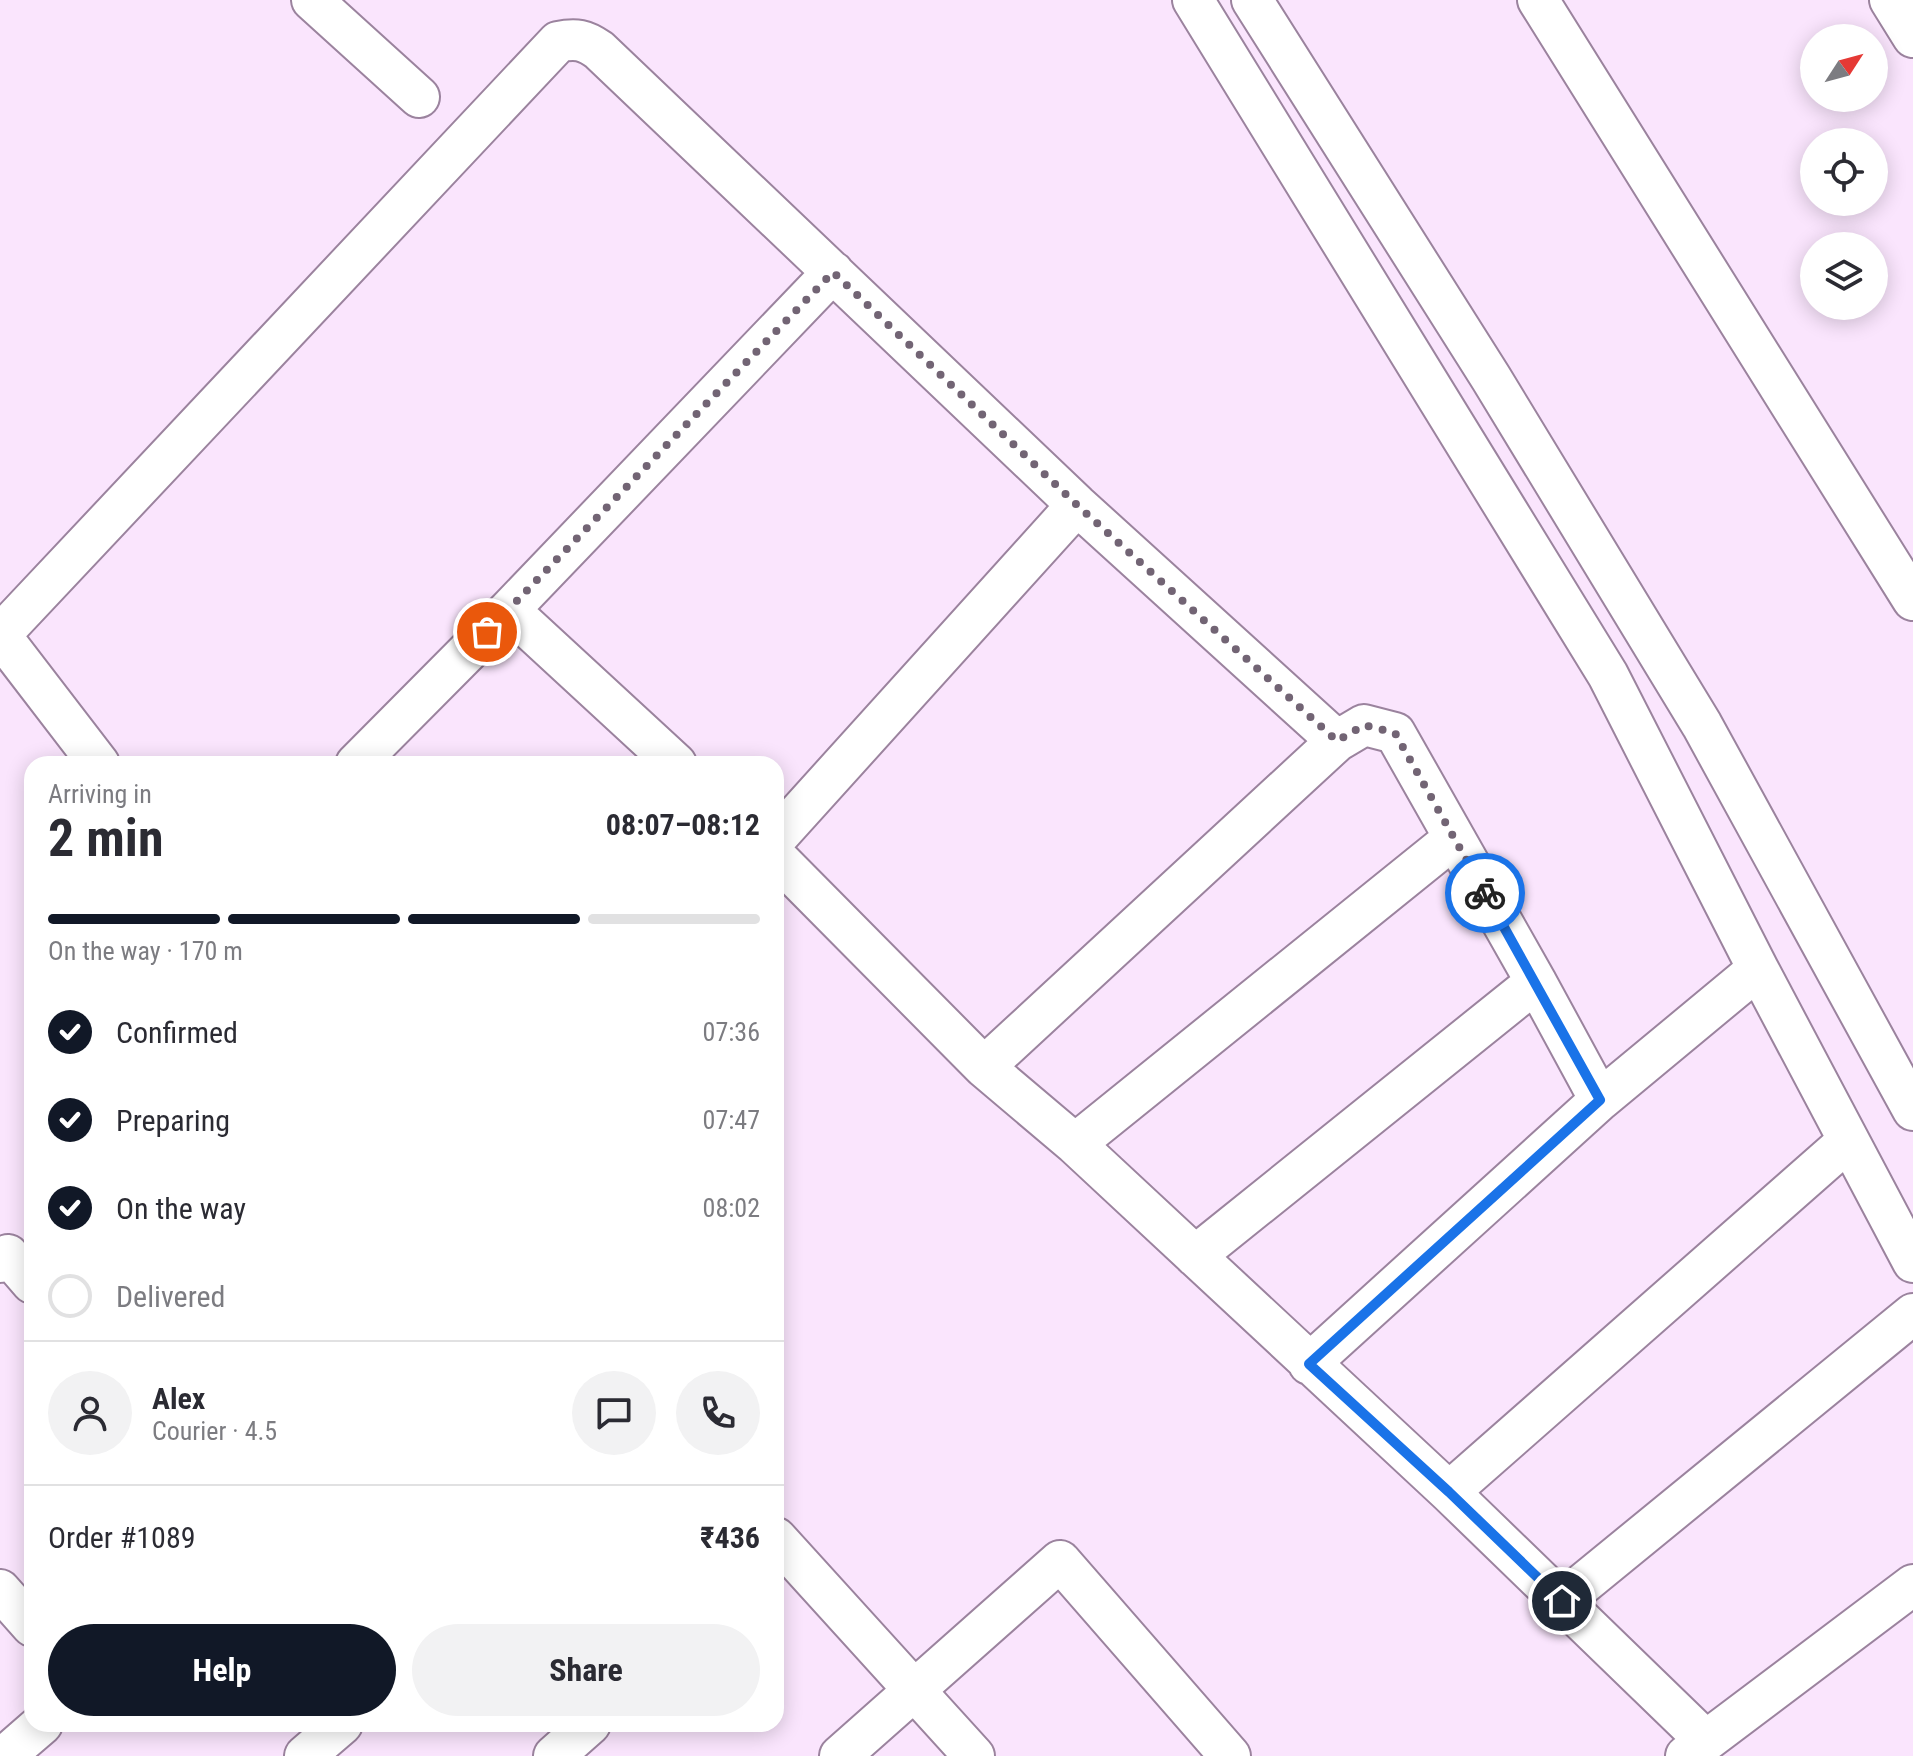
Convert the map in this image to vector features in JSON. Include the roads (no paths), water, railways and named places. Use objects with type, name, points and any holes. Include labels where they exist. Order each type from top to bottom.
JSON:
[{"type":"street","points":[[312,0],[419,97]]},
{"type":"street","points":[[1193,0],[1608,675],[1758,969],[1913,1262]]},
{"type":"street","points":[[1252,0],[1491,378],[1702,725],[1913,1110]]},
{"type":"street","points":[[1538,0],[1913,600]]},
{"type":"street","points":[[1890,0],[1913,37]]},
{"type":"street","points":[[93,756],[0,635],[558,42],[572,39],[585,40],[599,50],[1077,505],[1337,741]]},
{"type":"street","points":[[364,756],[509,610],[833,272]]},
{"type":"street","points":[[784,829],[1077,505]]},
{"type":"street","points":[[509,610],[667,756]]},
{"type":"street","points":[[984,1067],[1337,741],[1364,725],[1395,733],[1600,1100]]},
{"type":"street","points":[[1075,1144],[1453,839]]},
{"type":"street","points":[[784,865],[984,1067],[1075,1144],[1562,1601],[1695,1748],[1913,1585]]},
{"type":"street","points":[[1309,1364],[1600,1100],[1758,969]]},
{"type":"street","points":[[1195,1256],[1536,982]]},
{"type":"street","points":[[1449,1492],[1848,1141]]},
{"type":"street","points":[[0,1262],[8,1255],[24,1274]]},
{"type":"street","points":[[1562,1601],[1913,1314]]},
{"type":"street","points":[[784,1554],[915,1689],[974,1756]]},
{"type":"street","points":[[840,1756],[1060,1561],[1230,1756]]},
{"type":"street","points":[[0,1590],[24,1617]]},
{"type":"street","points":[[5,1756],[33,1732]]},
{"type":"street","points":[[305,1756],[333,1732]]},
{"type":"street","points":[[554,1756],[581,1732]]}]
